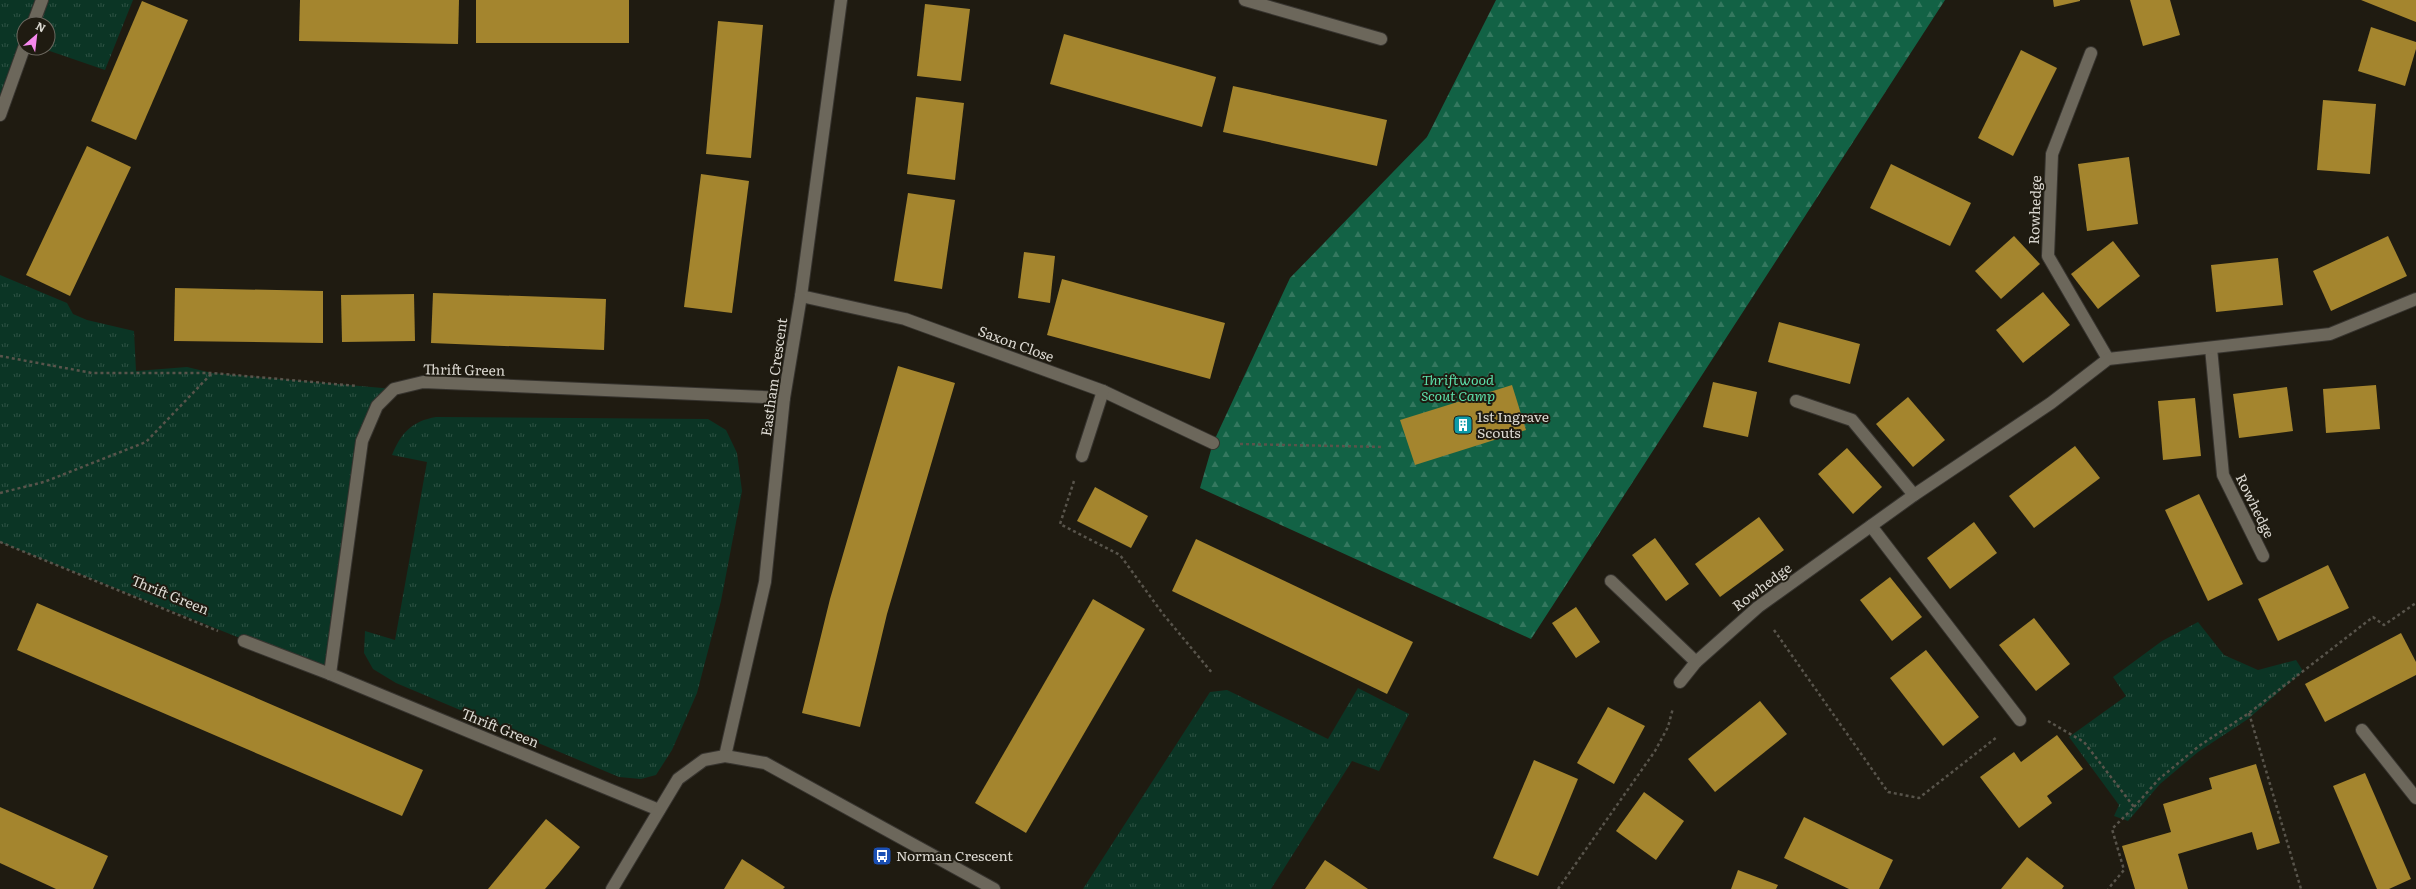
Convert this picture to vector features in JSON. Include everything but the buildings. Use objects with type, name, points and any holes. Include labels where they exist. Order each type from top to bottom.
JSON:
[{"type":"street","points":[[36,16],[42,0]]},
{"type":"street","name":"Eastham Crescent","points":[[725,756],[765,582],[784,398],[801,296],[841,0]]},
{"type":"street","points":[[1245,0],[1381,39]]},
{"type":"street","name":"Rowhedge","points":[[1680,682],[1696,662],[1758,607],[1914,495],[2051,403],[2108,359],[2048,256],[2052,154],[2091,53]]},
{"type":"street","points":[[0,115],[21,56]]},
{"type":"street","name":"Saxon Close","points":[[801,296],[905,320],[1104,391],[1212,443]]},
{"type":"street","points":[[2108,359],[2330,334],[2416,299]]},
{"type":"street","name":"Rowhedge","points":[[2211,348],[2223,475],[2263,556]]},
{"type":"street","name":"Thrift Green","points":[[394,389],[423,382],[784,398]]},
{"type":"street","points":[[330,674],[362,441],[377,406],[394,389]]},
{"type":"street","points":[[1082,456],[1104,391]]},
{"type":"street","points":[[1796,402],[1852,420],[1914,495]]},
{"type":"street","points":[[1871,526],[2020,720]]},
{"type":"street","points":[[1611,581],[1696,662]]},
{"type":"street","name":"Thrift Green","points":[[244,641],[330,674],[659,810]]},
{"type":"street","points":[[2362,730],[2416,798]]},
{"type":"street","points":[[612,889],[678,779],[704,760],[725,756],[765,763],[994,889]]},
{"type":"path","points":[[0,356],[92,373],[212,373],[394,389]]},
{"type":"path","points":[[0,493],[44,482],[146,442],[212,373]]},
{"type":"path","points":[[1212,443],[1384,448]]},
{"type":"path","points":[[1082,456],[1060,524],[1120,555],[1163,614],[1213,674]]},
{"type":"path","name":"Thrift Green","points":[[0,542],[244,641]]},
{"type":"path","points":[[2108,889],[2124,870],[2112,830],[2158,779],[2199,746],[2249,713],[2373,617],[2384,625],[2416,603]]},
{"type":"path","points":[[1758,607],[1888,792],[1919,798],[2020,720],[2043,718],[2084,742],[2134,807]]},
{"type":"path","points":[[1558,889],[1655,751],[1668,727],[1680,682]]},
{"type":"path","points":[[2249,713],[2301,889]]},
{"type":"green space","points":[[0,0],[133,0],[105,70],[56,53],[56,16],[16,16],[16,56],[21,56],[0,115]]},
{"type":"green space","name":"Thriftwood Scout Camp","points":[[1496,0],[1945,0],[1531,639],[1200,488],[1213,443],[1290,278],[1427,137]]},
{"type":"green space","points":[[0,275],[67,303],[73,314],[87,320],[134,331],[136,371],[187,367],[212,373],[394,389],[365,432],[330,674],[0,542]]},
{"type":"green space","points":[[436,417],[708,419],[726,430],[737,453],[742,491],[721,601],[697,693],[672,750],[656,775],[641,779],[619,777],[396,683],[373,669],[364,653],[365,631],[395,640],[427,462],[392,455],[399,440],[408,429],[420,422]]},
{"type":"green space","points":[[2198,622],[2224,655],[2258,670],[2296,660],[2303,671],[2248,719],[2198,752],[2160,784],[2128,821],[2114,816],[2119,805],[2069,737],[2126,696],[2113,677],[2162,641]]},
{"type":"green space","points":[[1358,688],[1409,714],[1379,771],[1352,761],[1271,889],[1083,889],[1210,692],[1227,690],[1328,739]]},
{"type":"place","name":"1st Ingrave Scouts","points":[[1463,425]]},
{"type":"place","name":"Norman Crescent","points":[[882,856]]}]
